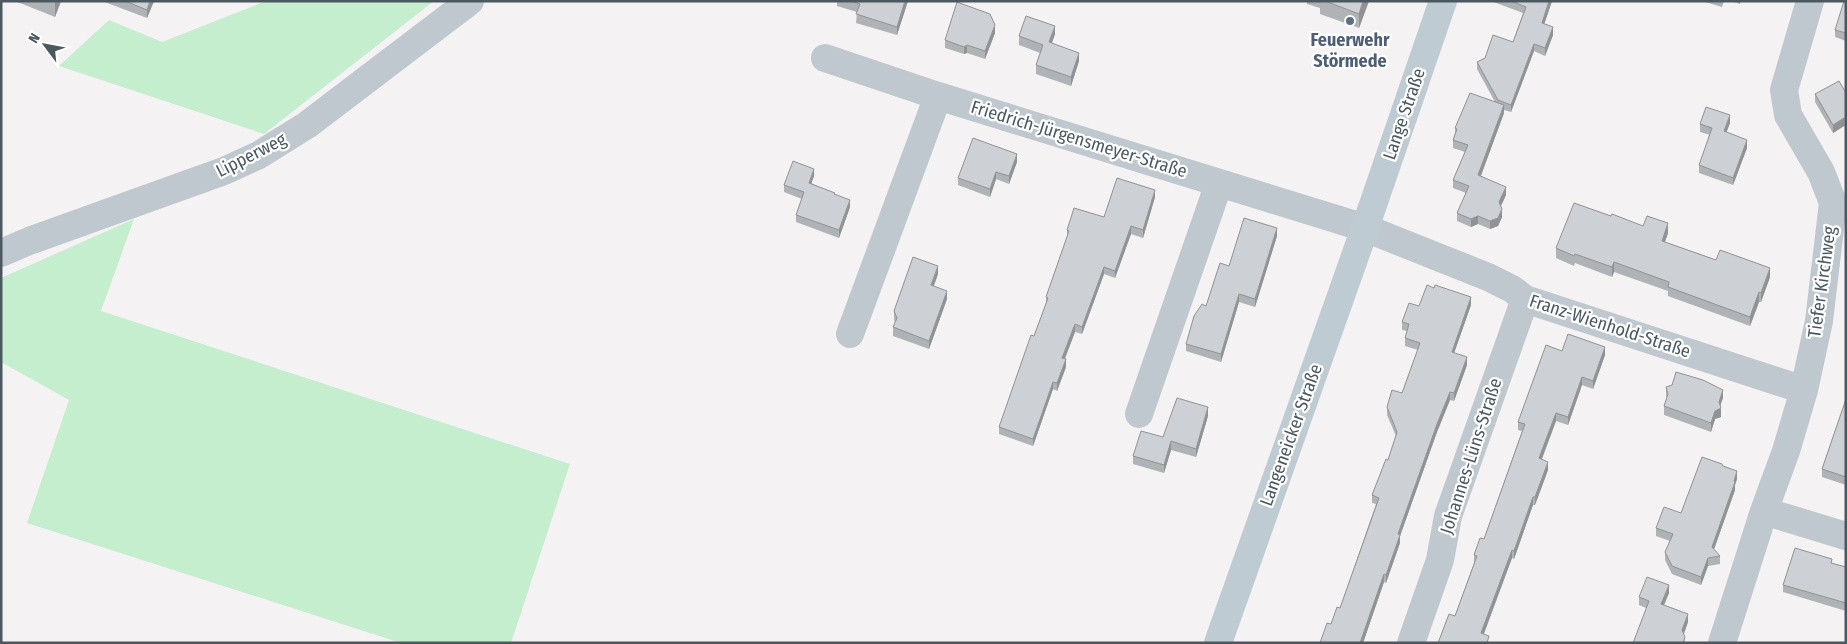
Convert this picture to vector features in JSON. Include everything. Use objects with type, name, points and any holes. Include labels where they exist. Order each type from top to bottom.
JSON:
[{"type":"main road","name":"Lange Straße","points":[[1365,228],[1443,1]]},
{"type":"main road","name":"Langeneicker Straße","points":[[1218,643],[1365,228]]},
{"type":"street","name":"Lipperweg","points":[[1,253],[29,241],[224,171],[259,155],[307,125],[470,1]]},
{"type":"street","name":"Tiefer Kirchweg","points":[[1722,643],[1764,511],[1786,451],[1804,390],[1819,321],[1833,204],[1821,172],[1788,115],[1784,90],[1810,1]]},
{"type":"street","name":"Friedrich-Jürgensmeyer-Straße","points":[[824,58],[938,96],[1365,228]]},
{"type":"street","points":[[850,334],[938,96]]},
{"type":"street","points":[[1139,414],[1218,182]]},
{"type":"street","name":"Franz-Wienhold-Straße","points":[[1365,228],[1488,276],[1512,289],[1525,299],[1804,390]]},
{"type":"street","name":"Johannes-Lüns-Straße","points":[[1411,643],[1440,560],[1448,516],[1525,299]]},
{"type":"street","points":[[1764,511],[1846,536]]},
{"type":"green space","points":[[266,1],[434,1],[264,134],[59,66],[109,20],[162,42]]},
{"type":"green space","points":[[134,219],[101,311],[570,464],[511,643],[401,643],[27,523],[69,400],[1,362],[1,278]]},
{"type":"building","points":[[125,1],[150,1],[147,10]]},
{"type":"building","points":[[851,1],[905,1],[897,27],[856,14],[860,4]]},
{"type":"building","points":[[1325,1],[1363,1],[1359,14]]},
{"type":"building","points":[[1511,1],[1549,1],[1542,23],[1553,27],[1545,48],[1534,44],[1511,105],[1498,100],[1477,62],[1485,58],[1493,35],[1513,42],[1526,7]]},
{"type":"building","points":[[1844,1],[1846,1],[1846,33],[1835,30]]},
{"type":"building","points":[[957,2],[990,14],[995,25],[985,51],[967,45],[964,47],[945,40]]},
{"type":"building","points":[[1026,16],[1055,26],[1049,42],[1079,53],[1071,77],[1036,65],[1043,45],[1019,36]]},
{"type":"building","points":[[1839,81],[1846,93],[1846,120],[1844,118],[1833,125],[1815,94]]},
{"type":"building","points":[[1470,93],[1504,105],[1478,175],[1506,187],[1499,202],[1502,209],[1498,218],[1490,221],[1478,216],[1471,219],[1457,213],[1469,186],[1453,180],[1468,145],[1453,140],[1457,129],[1455,128]]},
{"type":"building","points":[[1706,107],[1730,115],[1724,131],[1747,140],[1733,178],[1699,165],[1712,128],[1700,124]]},
{"type":"building","points":[[973,138],[1017,154],[1009,176],[996,172],[990,189],[958,178]]},
{"type":"building","points":[[793,161],[814,169],[809,183],[850,200],[839,230],[796,215],[804,192],[784,185]]},
{"type":"building","points":[[1117,178],[1155,190],[1143,230],[1131,226],[1115,271],[1104,267],[1082,327],[1075,324],[1062,358],[1066,359],[1057,383],[1053,382],[1033,439],[999,427],[1031,335],[1034,336],[1048,298],[1046,297],[1069,231],[1067,230],[1074,208],[1104,217]]},
{"type":"building","points":[[1574,203],[1611,216],[1612,214],[1643,226],[1647,216],[1668,223],[1662,241],[1716,260],[1720,250],[1770,268],[1750,317],[1668,287],[1669,282],[1614,262],[1612,267],[1575,254],[1574,256],[1556,248]]},
{"type":"building","points":[[1244,218],[1277,228],[1255,299],[1239,294],[1221,354],[1186,344],[1194,316],[1202,304],[1206,306],[1220,263],[1229,266]]},
{"type":"building","points":[[913,257],[938,266],[931,285],[947,291],[929,341],[893,327],[897,318],[894,311]]},
{"type":"building","points":[[1427,285],[1434,288],[1435,285],[1471,297],[1452,352],[1467,357],[1454,393],[1450,392],[1437,424],[1398,534],[1400,535],[1386,575],[1384,574],[1360,643],[1320,643],[1327,623],[1331,624],[1337,607],[1340,608],[1379,498],[1372,495],[1386,459],[1388,460],[1397,432],[1387,407],[1392,390],[1402,393],[1420,343],[1405,338],[1409,324],[1402,322],[1409,303],[1419,306]]},
{"type":"building","points":[[1568,334],[1605,347],[1593,381],[1582,377],[1568,417],[1556,413],[1539,458],[1548,462],[1481,633],[1489,636],[1487,643],[1438,643],[1449,614],[1455,616],[1477,556],[1474,555],[1480,538],[1484,539],[1525,424],[1518,422],[1546,345],[1562,351]]},
{"type":"building","points":[[1676,372],[1703,380],[1723,390],[1719,402],[1721,408],[1715,411],[1711,423],[1664,406],[1668,394],[1666,387],[1672,385]]},
{"type":"building","points":[[1177,398],[1208,407],[1196,449],[1171,441],[1164,465],[1133,456],[1141,431],[1163,437]]},
{"type":"building","points":[[1846,399],[1846,477],[1822,469]]},
{"type":"building","points":[[1702,457],[1737,471],[1735,482],[1712,547],[1720,556],[1708,558],[1701,577],[1672,566],[1665,552],[1673,534],[1656,528],[1664,507],[1681,513]]},
{"type":"building","points":[[1795,548],[1832,559],[1831,563],[1846,567],[1846,603],[1783,585]]},
{"type":"building","points":[[1647,577],[1669,585],[1661,604],[1688,614],[1682,630],[1685,637],[1683,643],[1633,643],[1649,601],[1639,597]]},
{"type":"place","name":"Feuerwehr Störmede","points":[[1350,21]]}]
